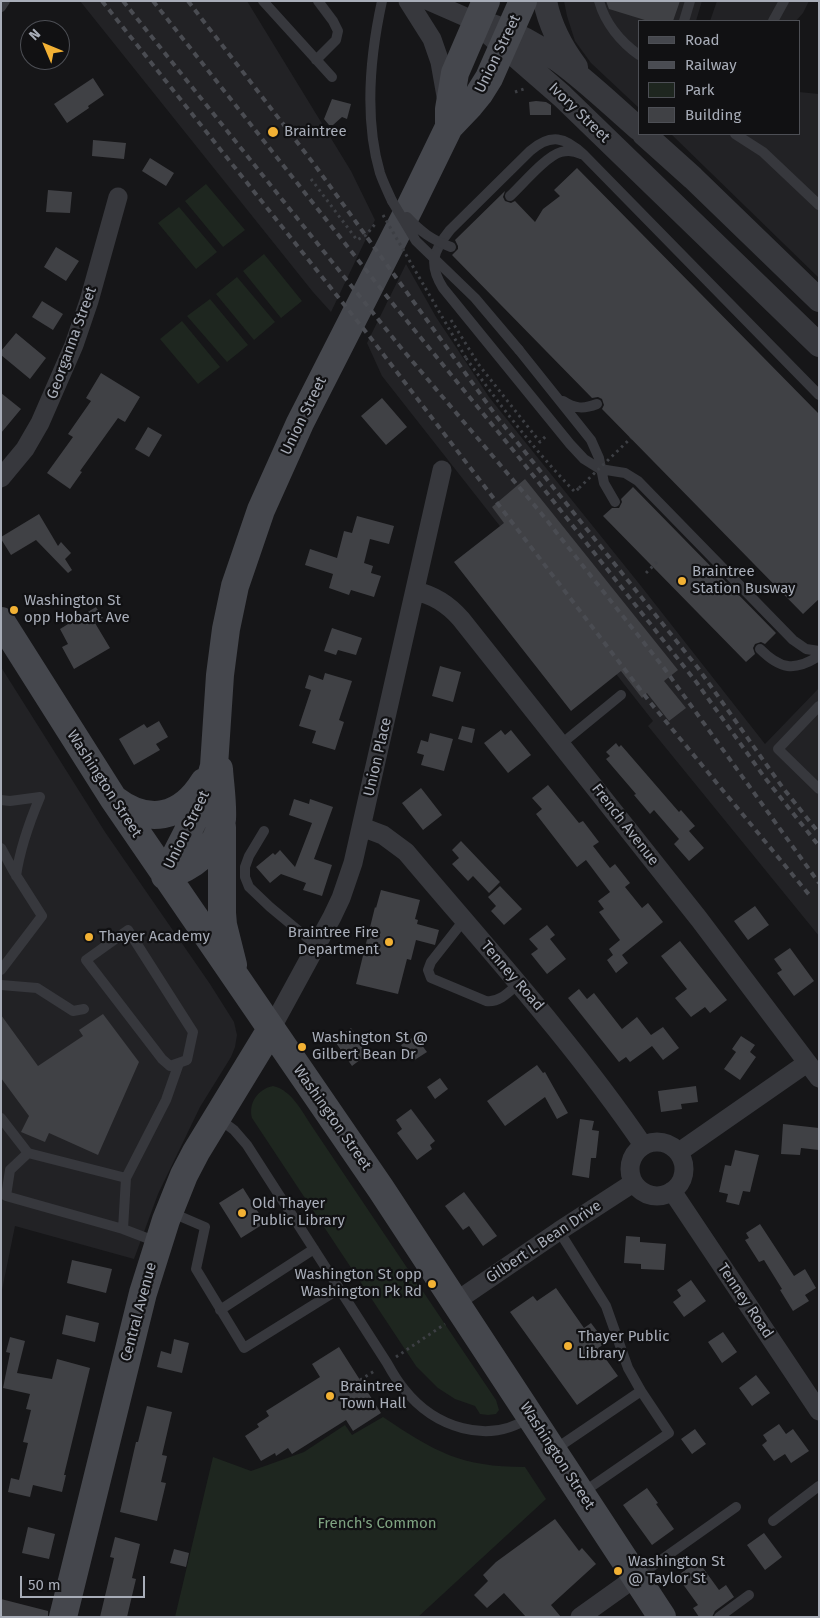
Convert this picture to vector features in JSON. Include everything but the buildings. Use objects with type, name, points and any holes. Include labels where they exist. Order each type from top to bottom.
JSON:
[{"type":"main road","name":"Union Street","points":[[449,118],[480,94],[495,66],[523,1]]},
{"type":"main road","name":"Union Street","points":[[165,876],[208,789],[214,766],[222,659],[230,608],[242,564],[261,510],[300,423],[410,207],[449,118],[455,73],[482,12]]},
{"type":"main road","name":"Washington Street","points":[[1,621],[113,798],[381,1189],[662,1617]]},
{"type":"main road","name":"Union Street","points":[[165,876],[185,869],[203,856],[215,839],[222,820],[217,725]]},
{"type":"main road","points":[[113,798],[131,811],[140,814],[159,815],[177,809],[194,796],[207,776],[217,725]]},
{"type":"main road","points":[[222,820],[222,913],[227,940],[239,983]]},
{"type":"main road","name":"Central Avenue","points":[[63,1617],[142,1293],[158,1242],[184,1175],[271,1029]]},
{"type":"street","points":[[408,1],[432,39],[440,62],[449,118]]},
{"type":"street","points":[[430,1],[482,12]]},
{"type":"street","points":[[545,1],[550,23],[561,45],[594,90]]},
{"type":"street","name":"Ivory Street","points":[[482,12],[562,96],[819,345]]},
{"type":"street","name":"Ivory Street","points":[[507,39],[536,46],[558,60],[638,128]]},
{"type":"street","points":[[645,135],[693,178],[819,300]]},
{"type":"street","points":[[623,155],[704,221],[748,266],[762,273],[767,269],[769,263],[768,256],[759,242]]},
{"type":"street","name":"Georganna Street","points":[[1,478],[25,449],[40,423],[74,345],[89,301],[118,197]]},
{"type":"street","name":"Union Place","points":[[271,1029],[317,946],[348,881],[362,827],[442,470]]},
{"type":"street","name":"French Avenue","points":[[415,592],[431,596],[454,611],[699,919],[819,1078]]},
{"type":"street","name":"Tenney Road","points":[[362,827],[382,835],[406,852],[559,1031],[643,1145]]},
{"type":"street","points":[[679,1152],[807,1063]]},
{"type":"street","points":[[654,1141],[664,1142],[679,1152],[684,1164],[684,1174],[680,1183],[672,1192],[663,1195],[648,1195],[634,1183],[630,1172],[630,1162],[634,1153],[643,1145],[654,1141]]},
{"type":"street","name":"Gilbert L Bean Drive","points":[[459,1307],[559,1231],[634,1183]]},
{"type":"street","name":"Tenney Road","points":[[672,1192],[819,1411]]},
{"type":"street","points":[[580,1617],[636,1578]]},
{"type":"lane","points":[[1,7],[5,1]]},
{"type":"lane","points":[[263,1],[332,78]]},
{"type":"lane","points":[[316,60],[336,40],[338,31],[318,1]]},
{"type":"lane","points":[[382,1],[372,74],[370,113],[380,174],[392,201],[416,241],[475,298],[557,396],[591,440],[596,449],[604,483],[615,502]]},
{"type":"lane","points":[[599,1],[602,13],[615,33],[638,54]]},
{"type":"lane","points":[[684,20],[690,1]]},
{"type":"lane","points":[[774,20],[784,1]]},
{"type":"lane","points":[[737,135],[763,152],[819,205]]},
{"type":"lane","points":[[819,395],[584,155],[563,140],[549,140],[536,146],[450,230],[435,253],[433,262],[438,279],[447,294],[584,459],[600,469],[625,473],[638,482],[793,640],[806,650],[819,651]]},
{"type":"lane","points":[[510,196],[556,154],[569,151],[584,155]]},
{"type":"lane","points":[[392,201],[420,232],[451,247]]},
{"type":"lane","points":[[557,396],[576,408],[598,404]]},
{"type":"lane","points":[[760,649],[774,662],[789,667],[808,662],[819,656]]},
{"type":"lane","points":[[560,744],[621,695]]},
{"type":"lane","points":[[819,706],[778,749],[819,789]]},
{"type":"lane","points":[[1,800],[10,801],[40,797],[22,845],[16,876]]},
{"type":"lane","points":[[264,831],[249,856],[245,867],[245,877],[249,888],[317,946]]},
{"type":"lane","points":[[1,848],[16,876],[42,916],[1,970]]},
{"type":"lane","points":[[464,920],[432,962],[428,970],[431,978],[491,1002],[500,999],[518,984]]},
{"type":"lane","points":[[123,1229],[126,1178],[166,1100],[178,1064],[187,1060],[193,1032],[128,930],[86,960],[162,1059],[170,1066],[178,1064]]},
{"type":"lane","points":[[1,985],[37,988],[73,1010],[84,1009]]},
{"type":"lane","points":[[1,1118],[28,1152],[126,1178]]},
{"type":"lane","points":[[218,1118],[234,1130],[247,1145],[387,1364],[404,1390],[412,1398],[431,1413],[454,1425],[476,1431],[496,1431],[517,1425],[531,1416]]},
{"type":"lane","points":[[28,1152],[10,1170],[6,1196],[123,1229],[158,1242]]},
{"type":"lane","points":[[1,1166],[9,1175]]},
{"type":"lane","points":[[169,1211],[204,1228],[196,1269],[244,1348],[339,1289]]},
{"type":"lane","points":[[559,1231],[606,1306],[628,1368],[641,1392],[669,1433],[582,1493]]},
{"type":"lane","points":[[220,1310],[314,1249]]},
{"type":"lane","points":[[554,1451],[641,1392]]},
{"type":"lane","points":[[774,1521],[819,1486]]},
{"type":"lane","points":[[636,1578],[736,1507]]},
{"type":"lane","points":[[719,1617],[750,1595]]},
{"type":"path","points":[[311,180],[356,240],[366,235],[383,216],[466,358],[555,471],[575,492],[631,438]]},
{"type":"path","points":[[472,354],[540,442],[546,436]]},
{"type":"path","points":[[646,573],[657,562]]},
{"type":"path","points":[[360,1380],[387,1364],[459,1307]]},
{"type":"shaded area","points":[[80,1],[247,1],[351,171],[375,220],[331,312],[313,292]]},
{"type":"shaded area","points":[[564,1],[702,1],[696,20],[638,20],[638,107],[591,63],[575,41]]},
{"type":"shaded area","points":[[717,1],[809,1],[797,20],[710,20]]},
{"type":"shaded area","points":[[800,92],[819,94],[819,278],[672,135],[800,135]]},
{"type":"shaded area","points":[[406,264],[436,317],[489,397],[765,744],[819,688],[819,936],[648,726],[653,721],[382,376],[367,343]]},
{"type":"shaded area","name":"Thayer Academy","points":[[1,667],[105,832],[210,984],[234,1022],[237,1035],[231,1057],[200,1107],[158,1194],[134,1259],[15,1226],[1,1295]]},
{"type":"green space","points":[[206,184],[245,230],[223,247],[185,201]]},
{"type":"green space","points":[[179,207],[217,252],[196,269],[158,223]]},
{"type":"green space","points":[[264,254],[302,301],[281,318],[243,271]]},
{"type":"green space","points":[[237,277],[275,322],[254,340],[216,294]]},
{"type":"green space","points":[[210,299],[248,345],[227,362],[187,316]]},
{"type":"green space","points":[[182,321],[220,367],[198,384],[160,339]]},
{"type":"green space","points":[[273,1086],[286,1092],[301,1109],[496,1400],[499,1410],[496,1414],[480,1414],[475,1406],[455,1399],[438,1388],[416,1366],[252,1118],[251,1107],[255,1098],[263,1090]]},
{"type":"green space","name":"French's Common","points":[[383,1417],[418,1440],[450,1455],[483,1464],[525,1467],[546,1499],[418,1617],[175,1617],[213,1457],[251,1471],[304,1452],[345,1425],[352,1435]]},
{"type":"railway","points":[[102,1],[370,337],[649,701],[811,897]]},
{"type":"railway","points":[[123,1],[402,349],[541,513],[664,668],[819,883]]},
{"type":"railway","points":[[153,1],[697,683],[765,778],[819,846]]},
{"type":"railway","points":[[188,1],[314,164],[497,417],[698,668],[783,788],[819,833]]},
{"type":"place","name":"Braintree","points":[[273,132]]},
{"type":"place","name":"Braintree Station Busway","points":[[682,581]]},
{"type":"place","name":"Washington St opp Hobart Ave","points":[[14,610]]},
{"type":"place","name":"Thayer Academy","points":[[89,937]]},
{"type":"place","name":"Braintree Fire Department","points":[[389,942]]},
{"type":"place","name":"Washington St @ Gilbert Bean Dr","points":[[302,1047]]},
{"type":"place","name":"Old Thayer Public Library","points":[[242,1213]]},
{"type":"place","name":"Washington St opp Washington Pk Rd","points":[[432,1284]]},
{"type":"place","name":"Thayer Public Library","points":[[568,1346]]},
{"type":"place","name":"Braintree Town Hall","points":[[330,1396]]},
{"type":"place","name":"Washington St @ Taylor St","points":[[618,1571]]}]
